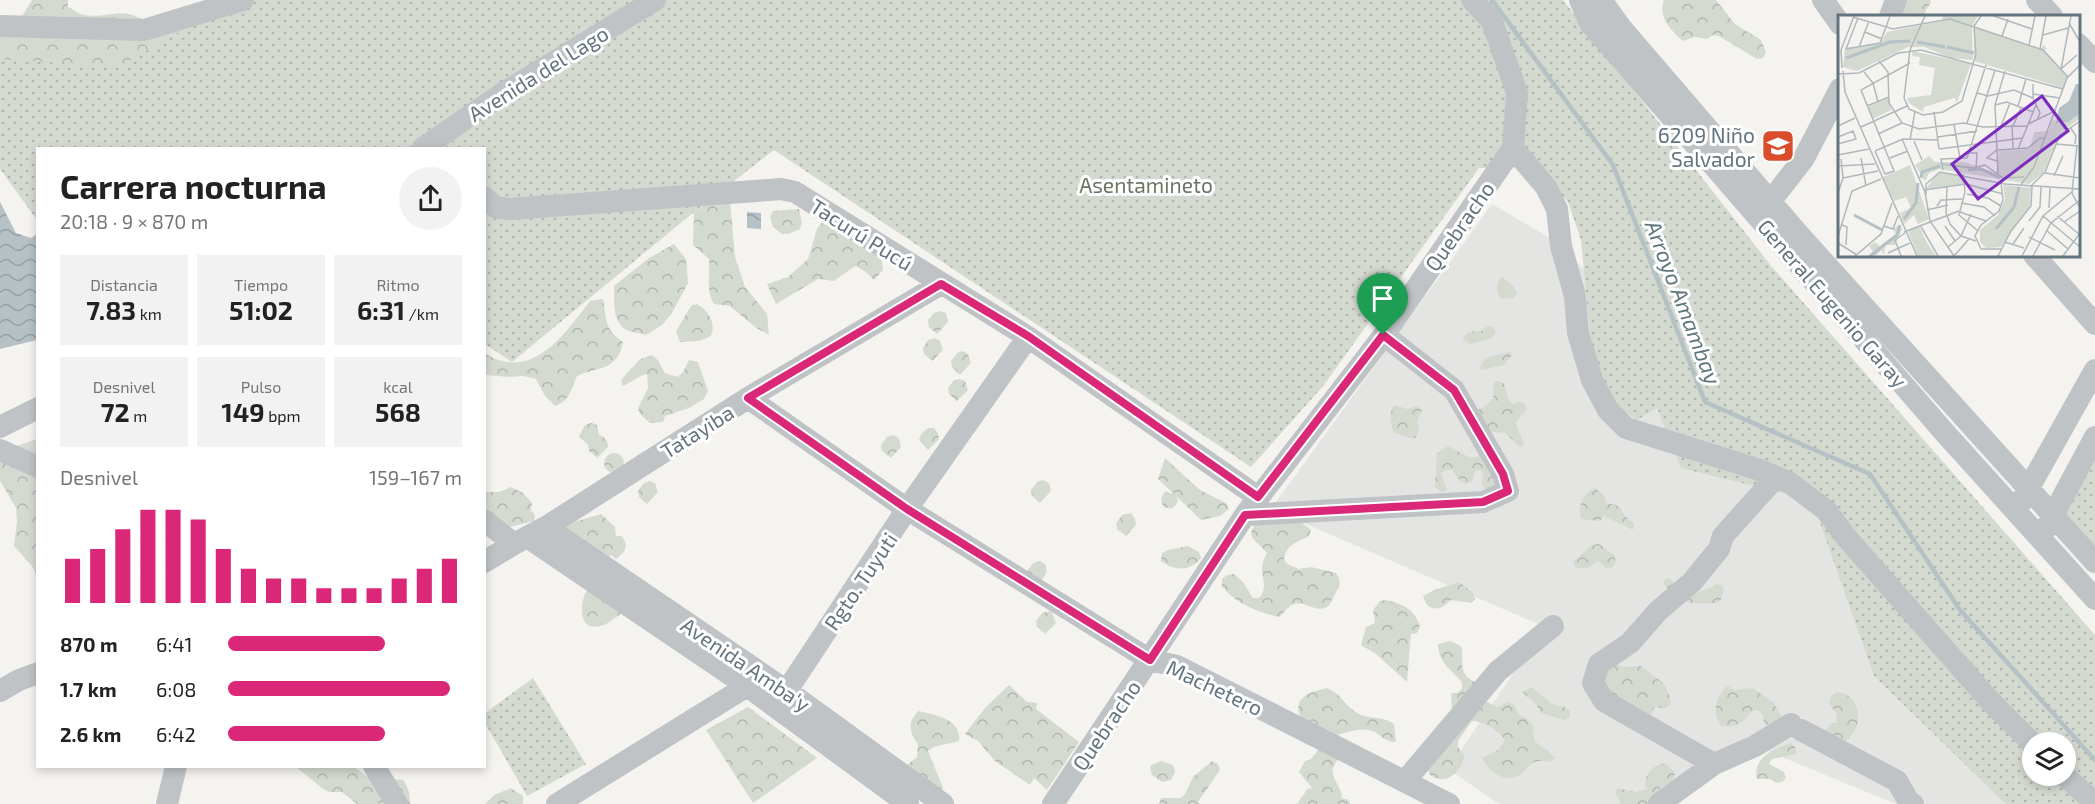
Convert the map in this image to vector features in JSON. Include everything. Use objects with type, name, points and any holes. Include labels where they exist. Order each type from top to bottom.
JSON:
[{"type":"street","points":[[0,26],[144,30],[243,0]]},
{"type":"street","name":"Avenida del Lago","points":[[426,147],[451,140],[500,95],[655,0]]},
{"type":"street","points":[[1472,0],[1492,21],[1517,93],[1513,148],[1546,187],[1557,209],[1562,246],[1575,296],[1578,333],[1592,380],[1608,410],[1626,428],[1757,469],[1790,483],[1826,510],[1846,537],[1991,702],[2022,733]]},
{"type":"street","name":"General Eugenio Garay","points":[[1580,0],[1590,23],[2016,512],[2095,599]]},
{"type":"street","name":"General Eugenio Garay","points":[[1601,0],[1622,29],[1770,202],[2095,562]]},
{"type":"street","points":[[1823,0],[1838,21]]},
{"type":"street","points":[[1890,15],[1896,0]]},
{"type":"street","points":[[2037,0],[2051,15]]},
{"type":"street","points":[[2080,45],[2095,62]]},
{"type":"street","points":[[1770,202],[1804,158],[1838,93]]},
{"type":"street","name":"Quebracho","points":[[1053,804],[1245,515],[1383,335],[1513,148]]},
{"type":"street","name":"Tacurú Pucú","points":[[486,199],[495,207],[510,209],[781,189],[795,192],[1028,336],[1258,497]]},
{"type":"street","points":[[2035,256],[2095,324]]},
{"type":"street","name":"Tatayiba","points":[[486,561],[748,398],[941,284]]},
{"type":"street","points":[[1245,515],[1483,502],[1508,491],[1503,474],[1454,390],[1383,335]]},
{"type":"street","name":"Rgto. Tuyuti","points":[[781,699],[907,509],[1028,336]]},
{"type":"street","points":[[2016,512],[2095,370]]},
{"type":"street","name":"Machetero","points":[[748,398],[907,509],[1150,660],[1177,666],[1449,804]]},
{"type":"street","points":[[0,427],[36,409]]},
{"type":"street","points":[[2040,539],[2095,437]]},
{"type":"street","points":[[0,450],[36,466]]},
{"type":"street","points":[[1714,764],[1604,701],[1593,683],[1599,664],[1630,643],[1658,611],[1692,582],[1719,549],[1723,536],[1776,477]]},
{"type":"street","name":"Avenida Amba'y","points":[[486,521],[529,536],[943,804]]},
{"type":"street","points":[[1405,781],[1498,671],[1553,626]]},
{"type":"street","points":[[0,691],[36,674]]},
{"type":"street","points":[[557,804],[755,681]]},
{"type":"street","name":"Avenida Amba'y","points":[[781,699],[908,804]]},
{"type":"street","points":[[1659,804],[1714,764],[1796,727],[1897,781],[1910,803]]},
{"type":"street","points":[[167,804],[176,768]]},
{"type":"street","points":[[375,768],[398,804]]},
{"type":"street","points":[[2076,786],[2095,803]]},
{"type":"shaded area","points":[[1492,204],[1555,241],[1806,487],[2022,765],[2022,786],[2038,786],[2052,804],[1896,804],[1755,746],[1657,804],[1499,804],[1448,769],[1545,627],[1271,509]]},
{"type":"green space","points":[[32,0],[68,0],[68,7],[81,14],[97,16],[119,13],[143,20],[232,8],[0,129],[0,28],[18,23]]},
{"type":"green space","name":"Asentamineto","points":[[235,0],[1563,0],[1772,267],[2095,635],[2095,804],[2006,804],[1874,676],[1812,500],[1681,468],[1657,408],[1637,420],[1608,399],[1591,344],[1581,240],[1568,202],[1536,167],[1479,168],[1324,385],[1251,467],[774,150],[694,212],[512,362],[486,345],[486,147],[36,147],[36,219],[0,169],[0,59],[118,67]]},
{"type":"green space","points":[[1664,0],[1716,0],[1735,24],[1761,40],[1766,52],[1763,58],[1757,59],[1719,36],[1713,35],[1707,39],[1695,37],[1683,41],[1666,23],[1663,12]]},
{"type":"green space","points":[[1894,0],[1930,0],[1931,2],[1924,15],[1889,15]]},
{"type":"green space","points":[[716,197],[730,200],[735,257],[745,287],[767,314],[769,335],[755,327],[730,306],[714,304],[712,299],[709,288],[709,259],[693,245],[694,212]]},
{"type":"green space","points":[[799,209],[802,223],[800,229],[782,234],[773,227],[770,217],[773,211]]},
{"type":"green space","points":[[828,214],[881,253],[883,270],[874,280],[855,266],[834,281],[818,279],[776,304],[767,284],[788,277],[808,259],[817,229]]},
{"type":"green space","points":[[674,244],[686,259],[688,283],[672,313],[662,325],[646,335],[627,330],[622,327],[616,317],[614,286],[649,258]]},
{"type":"green space","points":[[1500,277],[1514,288],[1517,293],[1514,298],[1502,299],[1498,294]]},
{"type":"green space","points":[[603,299],[609,328],[623,342],[617,358],[612,363],[577,376],[569,394],[560,404],[555,406],[545,396],[536,379],[523,376],[486,375],[486,354],[501,361],[517,362],[532,359],[558,340],[590,301]]},
{"type":"green space","points":[[697,304],[705,310],[712,322],[711,336],[699,341],[680,342],[676,331],[691,306]]},
{"type":"green space","points":[[940,311],[946,313],[948,322],[937,334],[929,327],[928,320],[934,313]]},
{"type":"green space","points":[[1492,326],[1496,331],[1489,339],[1471,344],[1462,339],[1469,332],[1481,331]]},
{"type":"green space","points":[[935,338],[940,341],[943,350],[932,361],[924,354],[923,348],[928,340]]},
{"type":"green space","points":[[963,351],[968,354],[971,363],[960,375],[952,367],[951,361],[957,353]]},
{"type":"green space","points":[[1508,352],[1512,355],[1504,365],[1479,369],[1485,358]]},
{"type":"green space","points":[[651,355],[658,360],[665,373],[678,377],[689,360],[698,362],[708,391],[704,399],[689,408],[665,416],[663,422],[650,423],[640,414],[638,408],[648,388],[647,374],[622,386],[621,380],[639,360]]},
{"type":"green space","points":[[954,380],[965,381],[968,390],[957,401],[949,394],[948,388]]},
{"type":"green space","points":[[1496,381],[1504,383],[1509,401],[1514,404],[1520,401],[1525,404],[1527,410],[1516,426],[1524,444],[1521,448],[1503,433],[1487,433],[1472,412],[1490,402]]},
{"type":"green space","points":[[1395,405],[1407,409],[1417,406],[1422,410],[1417,422],[1419,428],[1416,438],[1394,433],[1390,418]]},
{"type":"green space","points":[[591,423],[597,425],[599,435],[607,441],[608,445],[597,458],[579,436],[585,425]]},
{"type":"green space","points":[[928,428],[934,428],[939,439],[928,450],[919,440],[921,434]]},
{"type":"green space","points":[[893,435],[899,438],[901,447],[891,458],[882,451],[881,445],[887,437]]},
{"type":"green space","points":[[36,439],[36,574],[14,546],[16,508],[0,481],[0,456],[5,450]]},
{"type":"green space","points":[[1448,446],[1469,457],[1476,457],[1480,453],[1499,486],[1490,493],[1481,484],[1482,471],[1476,470],[1472,481],[1466,484],[1460,481],[1452,470],[1446,470],[1441,473],[1447,490],[1441,492],[1435,487],[1437,453]]},
{"type":"green space","points":[[614,453],[621,456],[624,463],[621,470],[614,473],[607,470],[604,463],[607,456]]},
{"type":"green space","points":[[2095,455],[2095,558],[2059,520]]},
{"type":"green space","points":[[1165,458],[1200,490],[1226,503],[1229,509],[1220,516],[1201,520],[1176,496],[1178,500],[1176,505],[1171,509],[1164,507],[1161,499],[1166,491],[1175,495],[1158,479]]},
{"type":"green space","points":[[1043,480],[1049,483],[1051,491],[1040,503],[1032,496],[1031,490],[1037,482]]},
{"type":"green space","points":[[650,481],[655,483],[658,492],[647,504],[639,497],[638,491],[644,483]]},
{"type":"green space","points":[[511,487],[523,493],[532,503],[534,521],[502,529],[486,508],[486,492],[499,492]]},
{"type":"green space","points":[[1595,488],[1605,497],[1606,503],[1619,506],[1634,524],[1633,530],[1604,516],[1600,521],[1581,519],[1582,500]]},
{"type":"green space","points":[[1131,513],[1136,525],[1126,536],[1117,529],[1116,523],[1122,515]]},
{"type":"green space","points":[[601,514],[615,527],[616,536],[621,536],[626,545],[622,554],[616,559],[611,555],[606,561],[625,612],[607,624],[596,627],[590,626],[583,617],[582,603],[587,590],[546,537],[570,523]]},
{"type":"green space","points":[[1259,519],[1301,522],[1311,530],[1309,536],[1287,550],[1284,559],[1287,564],[1299,569],[1311,567],[1336,573],[1340,584],[1329,606],[1319,609],[1294,604],[1279,617],[1248,606],[1234,598],[1222,586],[1222,579],[1234,574],[1243,582],[1253,598],[1259,598],[1262,594],[1264,587],[1262,566],[1267,553],[1251,535]]},
{"type":"green space","points":[[1599,544],[1614,555],[1616,561],[1613,567],[1607,569],[1598,561],[1588,568],[1576,568],[1573,562],[1592,545]]},
{"type":"green space","points":[[1188,546],[1199,552],[1201,558],[1192,566],[1176,568],[1161,561],[1162,553]]},
{"type":"green space","points":[[1040,561],[1045,564],[1047,570],[1040,583],[1027,571],[1033,563]]},
{"type":"green space","points":[[1667,577],[1682,589],[1693,594],[1711,588],[1715,584],[1722,585],[1724,591],[1720,602],[1716,603],[1678,600],[1671,596],[1663,582]]},
{"type":"green space","points":[[1459,582],[1473,593],[1475,599],[1471,603],[1451,600],[1439,608],[1431,608],[1425,602],[1423,596]]},
{"type":"green space","points":[[1386,600],[1408,608],[1420,627],[1417,633],[1411,634],[1407,682],[1376,654],[1361,645],[1366,627],[1375,623],[1373,610],[1380,601]]},
{"type":"green space","points":[[1051,611],[1056,623],[1045,634],[1037,627],[1036,621],[1042,613]]},
{"type":"green space","points":[[1450,641],[1461,646],[1463,670],[1465,675],[1475,682],[1482,699],[1497,707],[1509,702],[1514,705],[1519,715],[1525,717],[1534,726],[1533,738],[1555,758],[1550,762],[1537,761],[1512,778],[1501,777],[1488,767],[1482,758],[1498,750],[1505,740],[1490,727],[1472,721],[1458,741],[1458,747],[1465,756],[1460,767],[1447,778],[1436,778],[1430,775],[1428,769],[1452,712],[1451,693],[1457,693],[1462,689],[1462,682],[1440,656],[1438,644]]},
{"type":"green space","points":[[1616,663],[1622,667],[1641,666],[1656,677],[1667,690],[1671,704],[1666,708],[1656,705],[1646,722],[1616,705],[1604,685],[1610,667]]},
{"type":"green space","points":[[533,678],[586,764],[527,796],[486,725],[486,712]]},
{"type":"green space","points":[[1009,685],[1027,702],[1037,703],[1036,709],[1079,742],[1047,790],[1034,778],[1030,785],[995,761],[978,741],[965,734],[985,708]]},
{"type":"green space","points":[[1728,686],[1734,690],[1753,688],[1774,703],[1783,720],[1772,731],[1764,722],[1763,715],[1753,710],[1739,724],[1721,726],[1716,716],[1716,704],[1720,694]]},
{"type":"green space","points":[[1532,687],[1552,704],[1570,710],[1570,717],[1564,720],[1541,713],[1536,704],[1522,692]]},
{"type":"green space","points":[[1327,688],[1336,693],[1357,713],[1385,719],[1394,724],[1396,742],[1387,740],[1370,730],[1356,730],[1337,735],[1300,716],[1298,709],[1301,699],[1310,693]]},
{"type":"green space","points":[[1837,692],[1853,700],[1858,715],[1854,732],[1841,744],[1822,732],[1831,723],[1837,723],[1836,713],[1829,703],[1831,696]]},
{"type":"green space","points":[[748,707],[817,758],[753,803],[706,730]]},
{"type":"green space","points":[[919,711],[946,719],[952,723],[959,734],[959,741],[934,747],[928,751],[943,788],[940,794],[907,765],[917,757],[918,744],[913,736],[911,723]]},
{"type":"green space","points":[[1791,743],[1797,754],[1772,759],[1769,764],[1784,772],[1786,778],[1776,783],[1770,779],[1757,779],[1758,765],[1765,755]]},
{"type":"green space","points":[[1319,749],[1338,759],[1333,768],[1333,775],[1342,798],[1349,800],[1350,804],[1297,804],[1308,788],[1313,789],[1299,772],[1305,761],[1311,759]]},
{"type":"green space","points":[[1161,761],[1173,765],[1175,772],[1171,780],[1162,782],[1152,775],[1150,766]]},
{"type":"green space","points":[[1212,761],[1218,764],[1220,770],[1198,802],[1200,804],[1159,804],[1161,798],[1181,798],[1193,777]]},
{"type":"green space","points":[[1665,763],[1674,771],[1675,777],[1660,788],[1654,804],[1620,804],[1615,794],[1617,788],[1635,792],[1647,789],[1645,780],[1649,772]]},
{"type":"green space","points":[[297,768],[355,768],[368,777],[404,780],[409,792],[410,804],[357,804],[342,792],[329,792]]},
{"type":"green space","points":[[511,788],[523,796],[523,804],[485,804],[494,795]]},
{"type":"water","points":[[0,202],[16,233],[31,238],[36,234],[36,340],[0,349]]},
{"type":"water","points":[[747,212],[761,213],[761,229],[747,228]]},
{"type":"waterway","name":"Arroyo Amambay","points":[[1492,0],[1613,165],[1705,402],[1870,474],[1960,610],[2095,760]]},
{"type":"place","name":"6209 Niño Salvador","points":[[1778,146]]},
{"type":"route","points":[[941,284],[1028,336],[1258,497],[1383,335],[1454,390],[1503,474],[1508,491],[1483,502],[1245,515],[1150,660],[907,509],[748,398],[941,284]]}]
